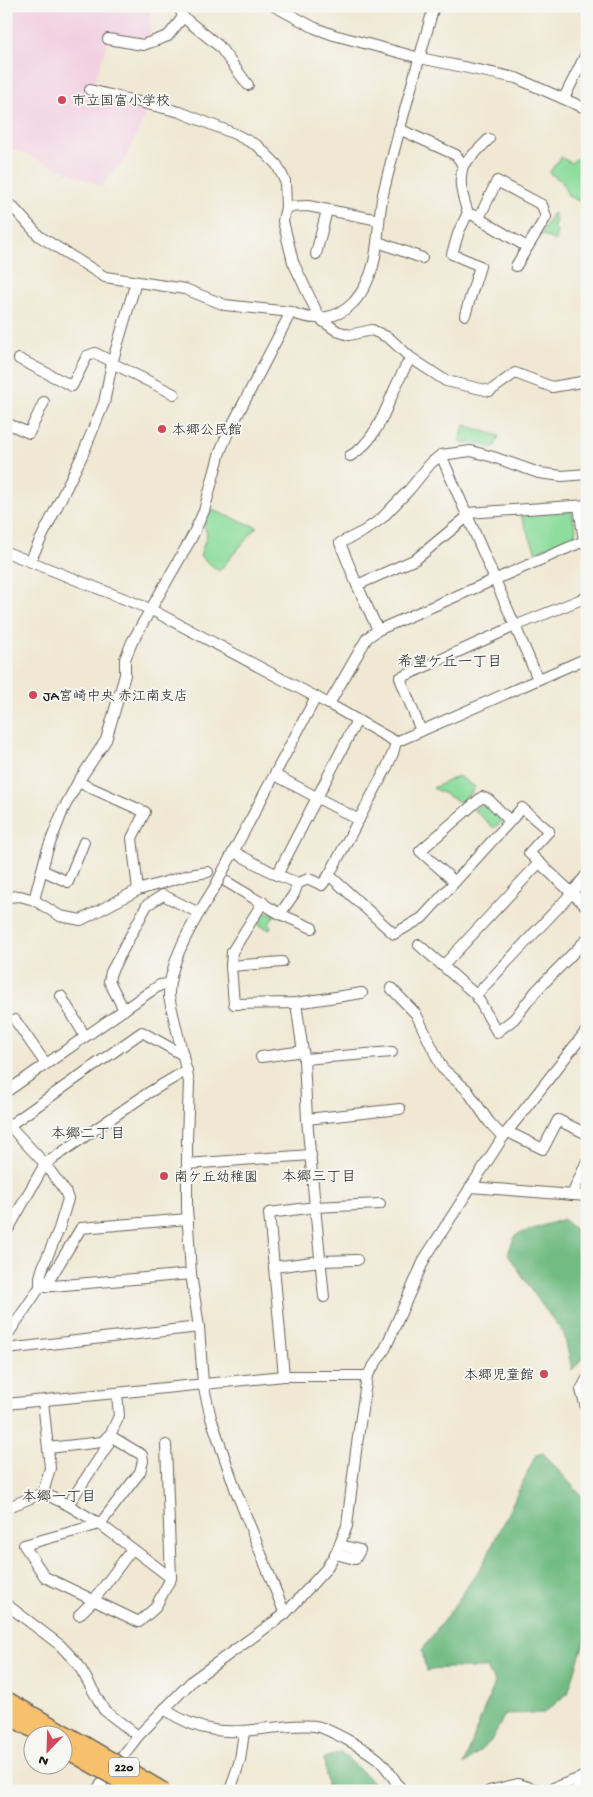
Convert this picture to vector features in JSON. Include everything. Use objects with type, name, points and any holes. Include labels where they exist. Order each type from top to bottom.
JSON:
[{"type":"highway","points":[[6,1690],[33,1708],[52,1724]]},
{"type":"highway","name":"220","points":[[6,1699],[50,1724]]},
{"type":"highway","points":[[6,1715],[22,1724]]},
{"type":"highway","points":[[6,1725],[22,1730]]},
{"type":"highway","name":"220","points":[[73,1749],[137,1791]]},
{"type":"highway","name":"220","points":[[73,1749],[164,1791]]},
{"type":"street","points":[[274,6],[315,28],[420,58],[516,78],[587,108]]},
{"type":"street","points":[[6,204],[12,206],[39,236],[105,277],[185,289],[225,304],[292,312],[300,316],[320,319],[335,316],[354,301],[368,279],[376,259],[379,210],[399,129],[434,6]]},
{"type":"street","points":[[108,39],[143,46],[168,36],[181,11],[218,46],[248,86]]},
{"type":"street","points":[[564,98],[587,52]]},
{"type":"street","points":[[90,90],[180,112],[235,134],[258,146],[276,165],[285,181],[286,207],[283,221],[293,262],[320,319],[337,331],[349,335],[372,330],[390,338],[410,358],[446,381],[490,391],[515,373],[552,387],[587,381]]},
{"type":"street","points":[[399,129],[456,155],[463,165]]},
{"type":"street","points":[[465,315],[480,266],[452,254],[459,231],[468,212],[460,186],[460,178],[463,165],[489,138]]},
{"type":"street","points":[[479,218],[497,181],[542,205],[546,218],[516,266]]},
{"type":"street","points":[[286,207],[308,206],[379,220]]},
{"type":"street","points":[[316,254],[327,210]]},
{"type":"street","points":[[468,212],[527,247]]},
{"type":"street","points":[[378,242],[422,258]]},
{"type":"street","points":[[30,561],[82,456],[104,403],[113,363],[136,282]]},
{"type":"street","points":[[34,900],[47,851],[63,810],[78,782],[106,740],[126,675],[125,659],[132,642],[192,537],[204,511],[220,452],[227,435],[292,312]]},
{"type":"street","points":[[18,360],[72,386],[87,356],[95,353],[174,394]]},
{"type":"street","points":[[350,456],[366,444],[374,432],[388,407],[410,358]]},
{"type":"street","points":[[6,423],[30,433],[44,402]]},
{"type":"street","points":[[378,630],[340,543],[364,531],[382,518],[409,490],[431,463],[441,455],[471,451],[493,456],[539,473],[562,476],[587,474]]},
{"type":"street","points":[[441,455],[538,679]]},
{"type":"street","points":[[329,704],[367,638],[378,630],[584,541],[583,506],[467,515],[416,559],[357,585]]},
{"type":"street","points":[[6,552],[150,609],[329,704],[396,742]]},
{"type":"street","points":[[421,731],[400,678],[515,626],[587,597]]},
{"type":"street","points":[[234,852],[277,875],[298,883],[309,879],[322,885],[387,767],[396,742],[587,658]]},
{"type":"street","points":[[285,1614],[236,1491],[211,1418],[204,1384],[188,1219],[189,1082],[169,997],[168,984],[180,952],[199,913],[234,852],[316,697]]},
{"type":"street","points":[[277,875],[357,720]]},
{"type":"street","points":[[275,775],[359,820]]},
{"type":"street","points":[[78,782],[145,812],[132,838],[138,890]]},
{"type":"street","points":[[454,881],[420,851],[482,797],[489,800],[510,821]]},
{"type":"street","points":[[329,875],[394,934],[422,918],[522,808],[549,831],[529,853],[587,907]]},
{"type":"street","points":[[42,870],[68,882],[84,842]]},
{"type":"street","points":[[443,966],[539,863]]},
{"type":"street","points":[[6,897],[20,896],[34,900],[60,916],[80,920],[138,890],[189,875],[208,872]]},
{"type":"street","points":[[476,995],[572,894],[587,874]]},
{"type":"street","points":[[227,882],[280,914],[312,928]]},
{"type":"street","points":[[280,914],[294,894],[298,883]]},
{"type":"street","points":[[124,1010],[109,981],[111,972],[147,906],[163,895],[199,913]]},
{"type":"street","points":[[263,902],[232,952],[231,966],[234,1004],[296,1003],[362,993]]},
{"type":"street","points":[[419,944],[476,995],[497,1032],[514,1019],[536,991],[587,939]]},
{"type":"street","points":[[231,966],[282,962]]},
{"type":"street","points":[[6,1092],[160,985],[168,984]]},
{"type":"street","points":[[391,988],[416,1014],[442,1068],[466,1090],[489,1122],[506,1134],[543,1149],[558,1120],[587,1134]]},
{"type":"street","points":[[61,996],[86,1036]]},
{"type":"street","points":[[296,1003],[304,1055],[307,1119],[324,1297]]},
{"type":"street","points":[[15,1020],[46,1064]]},
{"type":"street","points":[[43,1287],[40,1277],[59,1229],[68,1199],[65,1191],[45,1164],[7,1123],[142,1032],[183,1055]]},
{"type":"street","points":[[96,1791],[138,1736],[193,1680],[285,1614],[326,1569],[347,1526],[367,1376],[385,1349],[425,1258],[470,1187],[506,1134],[585,1034]]},
{"type":"street","points":[[261,1057],[392,1052]]},
{"type":"street","points":[[6,1233],[45,1164],[148,1093],[187,1070]]},
{"type":"street","points":[[307,1119],[400,1110]]},
{"type":"street","points":[[187,1164],[311,1155]]},
{"type":"street","points":[[572,1195],[587,1160]]},
{"type":"street","points":[[470,1187],[587,1196]]},
{"type":"street","points":[[284,1376],[269,1213],[315,1207],[380,1204]]},
{"type":"street","points":[[6,1337],[43,1287],[81,1228],[188,1219]]},
{"type":"street","points":[[274,1267],[320,1261],[357,1260]]},
{"type":"street","points":[[43,1287],[192,1274]]},
{"type":"street","points":[[6,1349],[198,1327]]},
{"type":"street","points":[[6,1404],[284,1376],[367,1376]]},
{"type":"street","points":[[587,1379],[581,1390],[587,1411]]},
{"type":"street","points":[[48,1448],[102,1442],[111,1433],[119,1416],[117,1394]]},
{"type":"street","points":[[43,1401],[50,1468],[43,1494]]},
{"type":"street","points":[[68,1505],[110,1441],[142,1455],[144,1461],[140,1472],[100,1524],[24,1545],[44,1577],[140,1622],[154,1608],[171,1578],[166,1445]]},
{"type":"street","points":[[6,1508],[43,1494],[68,1505],[100,1524],[171,1578]]},
{"type":"street","points":[[79,1615],[94,1600],[132,1549]]},
{"type":"street","points":[[6,1604],[60,1646],[78,1664],[104,1710],[138,1736]]},
{"type":"street","points":[[71,1657],[72,1645]]},
{"type":"street","points":[[164,1710],[178,1719],[211,1731],[244,1732],[284,1727],[316,1726],[348,1741],[380,1760],[402,1791]]},
{"type":"street","points":[[230,1791],[240,1760],[244,1732]]},
{"type":"street","points":[[545,1791],[584,1776]]},
{"type":"street","points":[[576,1791],[584,1776]]},
{"type":"street","points":[[489,1791],[518,1784],[541,1791]]},
{"type":"shaded area","name":"市立国富小学校","points":[[6,6],[150,6],[150,36],[147,40],[110,34],[91,93],[145,108],[147,112],[125,160],[101,186],[6,146]]},
{"type":"green space","points":[[587,150],[587,205],[568,196],[562,181],[549,173],[561,157],[571,163]]},
{"type":"green space","points":[[553,213],[556,220],[554,226],[557,231],[555,241],[541,234]]},
{"type":"green space","points":[[465,425],[499,436],[494,448],[459,442]]},
{"type":"green space","points":[[209,509],[257,527],[219,571],[200,556],[207,535],[204,522]]},
{"type":"green space","points":[[518,509],[571,510],[576,529],[574,536],[536,552]]},
{"type":"green space","points":[[458,776],[475,787],[460,802],[433,788]]},
{"type":"green space","points":[[484,802],[503,821],[494,828],[474,810]]},
{"type":"green space","points":[[265,913],[276,913],[269,924],[270,930],[258,924]]},
{"type":"green space","points":[[563,1219],[587,1240],[587,1353],[572,1370],[564,1334],[539,1301],[508,1254],[515,1235]]},
{"type":"green space","points":[[543,1453],[587,1502],[587,1633],[568,1693],[544,1713],[505,1714],[492,1740],[464,1765],[495,1683],[487,1668],[444,1668],[426,1671],[422,1650],[484,1562],[536,1455]]},
{"type":"green space","points":[[341,1752],[382,1791],[331,1791],[327,1786],[324,1758]]},
{"type":"place","name":"市立国富小学校","points":[[62,100]]},
{"type":"place","name":"本郷公民館","points":[[162,429]]},
{"type":"place","name":"JA宮崎中央 赤江南支店","points":[[33,695]]},
{"type":"place","name":"南ケ丘幼稚園","points":[[164,1176]]},
{"type":"place","name":"本郷児童館","points":[[544,1374]]},
{"type":"district","name":"希望ケ丘一丁目","points":[[450,661]]},
{"type":"district","name":"本郷二丁目","points":[[88,1133]]},
{"type":"district","name":"本郷三丁目","points":[[319,1176]]},
{"type":"district","name":"本郷一丁目","points":[[59,1496]]}]
